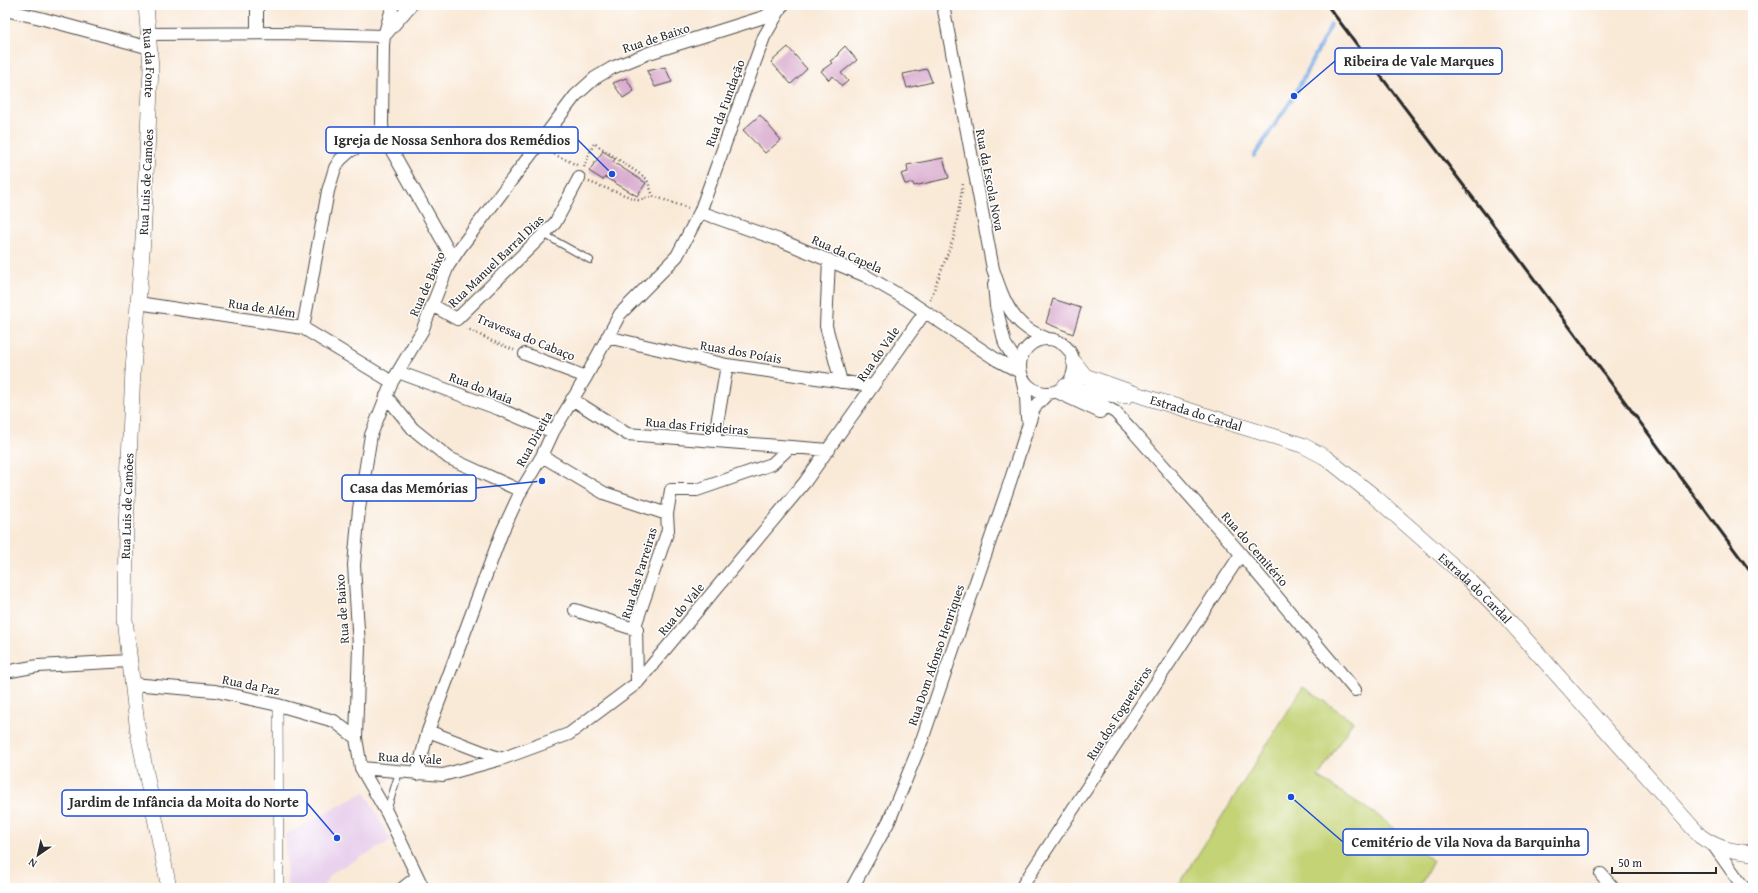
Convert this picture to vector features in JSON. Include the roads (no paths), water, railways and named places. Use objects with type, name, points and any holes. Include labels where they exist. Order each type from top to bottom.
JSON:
[{"type":"street","name":"Rua da Fonte","points":[[146,5],[152,68],[149,120]]},
{"type":"street","points":[[257,5],[257,33]]},
{"type":"street","points":[[393,5],[384,36],[383,135],[452,259]]},
{"type":"street","points":[[384,36],[411,5]]},
{"type":"street","name":"Rua da Escola Nova","points":[[943,5],[993,269],[1001,292],[1017,320],[1028,329],[1048,339]]},
{"type":"street","name":"Rua de Baixo","points":[[361,768],[356,738],[359,646],[354,565],[359,509],[371,436],[386,396],[395,377],[422,331],[452,259],[536,145],[575,96],[595,78],[612,68],[649,53],[764,17],[782,6]]},
{"type":"street","name":"Rua da Fundação","points":[[700,212],[764,37],[782,6]]},
{"type":"street","points":[[5,10],[149,41],[257,33],[384,36]]},
{"type":"street","name":"Rua Luis de Camões","points":[[149,120],[133,370],[126,528],[125,619],[138,733],[169,888]]},
{"type":"street","points":[[303,328],[328,191],[335,168],[340,160],[350,151],[383,135]]},
{"type":"street","name":"Rua Manuel Barral Dias","points":[[432,305],[457,319],[545,235],[555,223],[579,178]]},
{"type":"street","name":"Rua da Capela","points":[[700,212],[829,260],[866,276],[925,312],[970,344],[1020,372]]},
{"type":"street","name":"Rua Direita","points":[[417,774],[428,731],[502,532],[520,491],[542,456],[553,432],[620,314],[677,256],[700,212]]},
{"type":"street","points":[[829,260],[826,326],[841,382]]},
{"type":"street","points":[[993,269],[996,306],[1005,344],[1026,385],[1032,390],[1060,388],[1074,371],[1074,362],[1071,354],[1065,346],[1057,341],[1048,339],[1039,340],[1031,343],[1024,350],[1020,357],[1020,372]]},
{"type":"street","name":"Rua de Além","points":[[138,303],[303,328],[395,377]]},
{"type":"street","name":"Rua do Vale","points":[[361,768],[417,774],[443,775],[501,759],[569,734],[637,683],[806,482],[925,312]]},
{"type":"street","name":"Ruas dos Poíais","points":[[607,337],[727,366],[872,386]]},
{"type":"street","name":"Rua da Capela","points":[[970,344],[993,350],[1001,349],[1005,344]]},
{"type":"street","name":"Travessa do Cabaço","points":[[525,354],[586,376]]},
{"type":"street","name":"Estrada do Cardal","points":[[1074,362],[1085,376],[1142,396],[1302,446],[1325,457],[1342,469],[1462,574],[1503,614],[1700,836],[1714,846],[1738,851],[1753,852]]},
{"type":"street","points":[[714,441],[727,366]]},
{"type":"street","name":"Rua Dom Afonso Henriques","points":[[1020,372],[1026,397],[1028,424]]},
{"type":"street","name":"Rua do Maia","points":[[395,377],[499,409],[553,432]]},
{"type":"street","name":"Estrada do Cardal","points":[[1060,388],[1082,392],[1142,396]]},
{"type":"street","name":"Rua Dom Afonso Henriques","points":[[852,888],[888,821],[922,740],[1034,408],[1060,388]]},
{"type":"street","name":"Rua do Cemitério","points":[[1060,388],[1131,429]]},
{"type":"street","name":"Rua do Cemitério","points":[[1082,392],[1094,401],[1114,412],[1131,429],[1241,554],[1355,690]]},
{"type":"street","points":[[386,396],[413,429],[449,458],[520,491]]},
{"type":"street","name":"Rua das Frigideiras","points":[[572,399],[627,434],[829,450]]},
{"type":"street","points":[[668,514],[671,490],[697,490],[772,464],[789,448]]},
{"type":"street","name":"Rua das Parreiras","points":[[542,456],[604,493],[668,514],[668,530],[636,623],[637,683]]},
{"type":"street","name":"Rua dos Fogueteiros","points":[[1021,888],[1241,554]]},
{"type":"street","points":[[575,610],[637,630]]},
{"type":"street","points":[[5,672],[38,666],[129,661]]},
{"type":"street","name":"Rua da Paz","points":[[132,684],[215,691],[278,705],[334,720],[356,738]]},
{"type":"street","points":[[278,705],[279,888]]},
{"type":"street","points":[[428,731],[501,759]]},
{"type":"street","points":[[361,768],[387,813],[423,888]]},
{"type":"street","points":[[1714,846],[1744,888]]},
{"type":"street","points":[[1601,874],[1613,888]]},
{"type":"street","points":[[403,888],[417,877]]},
{"type":"lane","points":[[545,235],[590,260]]},
{"type":"lane","points":[[387,813],[399,772]]},
{"type":"waterway","points":[[1254,156],[1294,96],[1331,25]]},
{"type":"railway","points":[[1327,5],[1520,260],[1753,575]]},
{"type":"place","name":"Ribeira de Vale Marques","points":[[1294,96]]},
{"type":"place","name":"Igreja de Nossa Senhora dos Remédios","points":[[612,174]]},
{"type":"place","name":"Casa das Memórias","points":[[542,481]]},
{"type":"place","name":"Cemitério de Vila Nova da Barquinha","points":[[1291,797]]},
{"type":"place","name":"Jardim de Infância da Moita do Norte","points":[[337,838]]}]
